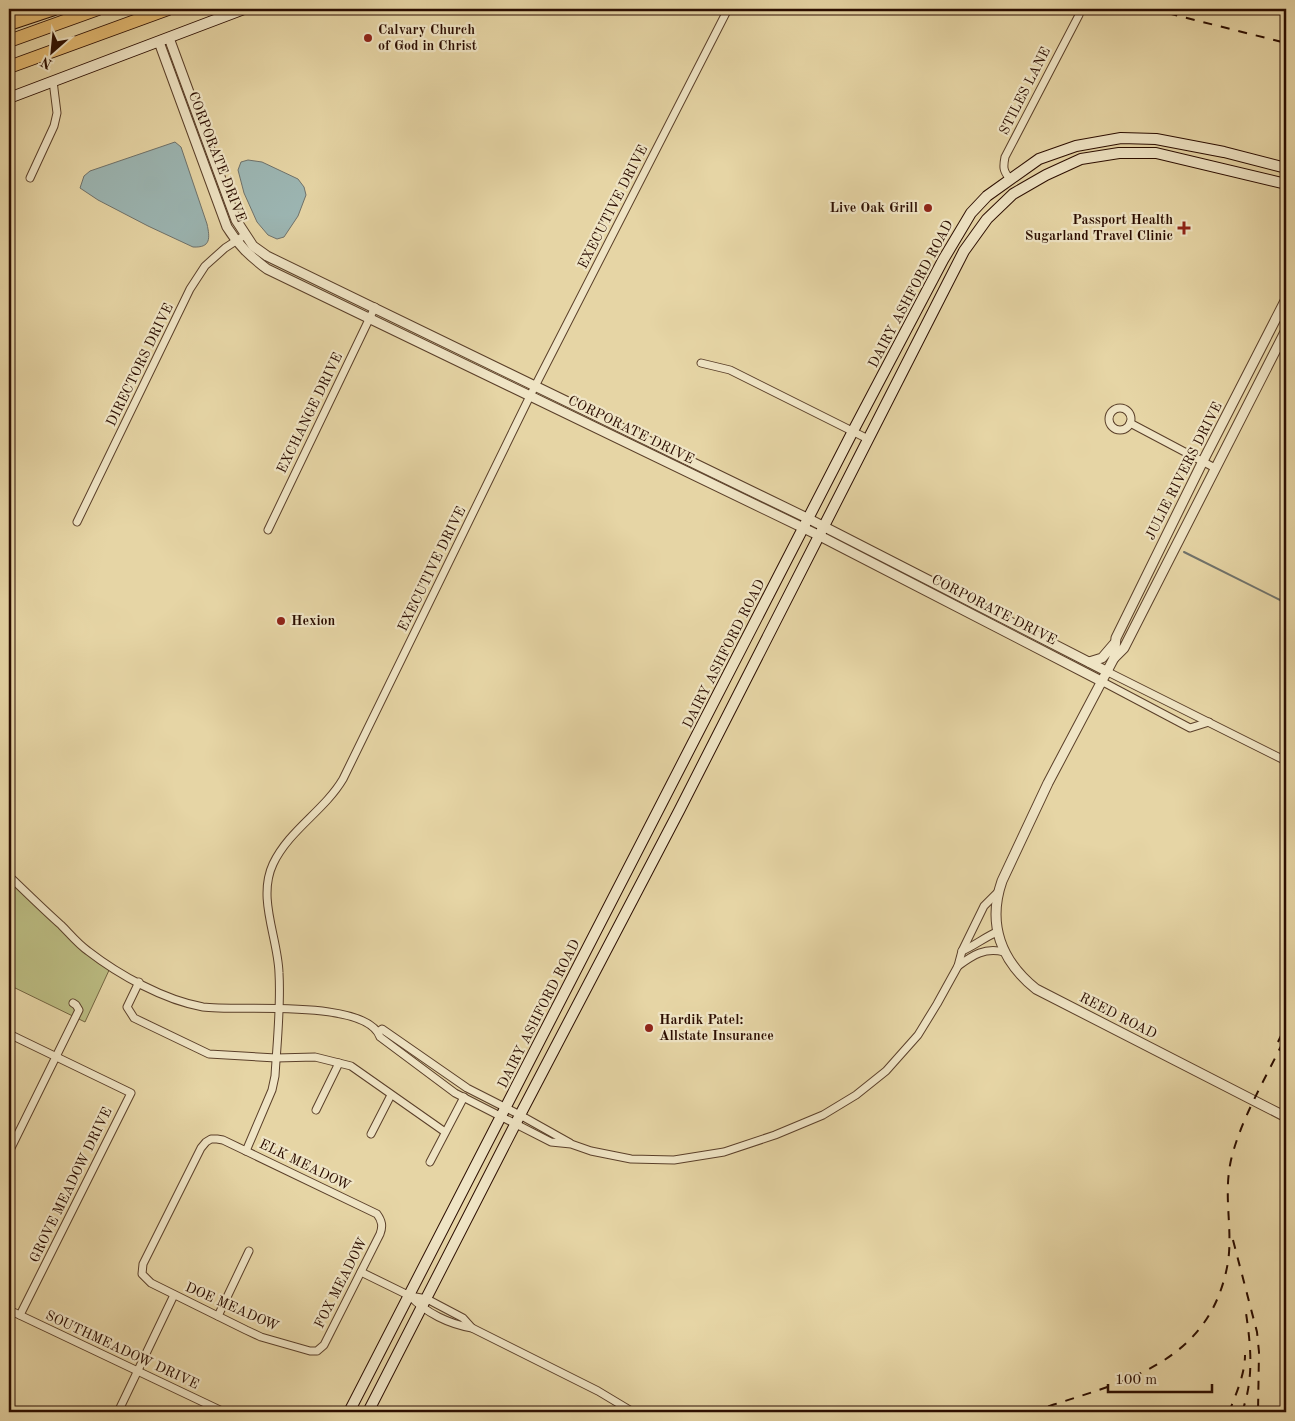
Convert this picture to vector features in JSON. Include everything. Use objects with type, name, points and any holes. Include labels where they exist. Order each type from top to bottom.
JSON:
[{"type":"highway","points":[[9,24],[54,9]]},
{"type":"highway","points":[[9,41],[98,9]]},
{"type":"highway","points":[[9,67],[168,9]]},
{"type":"highway","points":[[9,72],[61,48]]},
{"type":"main road","points":[[9,15],[26,9]]},
{"type":"main road","points":[[9,98],[244,9]]},
{"type":"main road","name":"DAIRY ASHFORD ROAD","points":[[349,1412],[853,432],[943,260],[971,213],[987,196],[1039,159],[1076,146],[1121,138],[1156,139],[1224,152],[1286,168]]},
{"type":"main road","name":"DAIRY ASHFORD ROAD","points":[[368,1412],[680,811],[956,267],[980,228],[1013,194],[1046,175],[1081,159],[1119,153],[1156,153],[1286,184]]},
{"type":"main road","points":[[943,260],[956,267]]},
{"type":"main road","points":[[927,291],[940,298]]},
{"type":"main road","points":[[663,802],[680,811]]},
{"type":"main road","points":[[629,870],[645,878]]},
{"type":"main road","points":[[566,992],[581,1000]]},
{"type":"main road","points":[[458,1203],[472,1210]]},
{"type":"street","name":"EXECUTIVE DRIVE","points":[[246,1150],[272,1090],[276,1076],[279,971],[268,894],[272,865],[288,841],[334,795],[343,779],[535,386],[728,9]]},
{"type":"street","name":"STILES LANE","points":[[1010,179],[1004,172],[1005,157],[1079,15]]},
{"type":"street","name":"CORPORATE DRIVE","points":[[169,38],[236,220],[253,246],[267,256],[809,518],[821,530],[957,607],[1132,696],[1190,728],[1209,722]]},
{"type":"street","name":"CORPORATE DRIVE","points":[[159,42],[227,227],[250,257],[267,269],[804,528],[821,530],[962,597],[1286,761]]},
{"type":"street","points":[[30,178],[54,126],[57,114],[53,81]]},
{"type":"street","name":"DIRECTORS DRIVE","points":[[77,522],[190,290],[205,266],[245,235]]},
{"type":"street","name":"JULIE RIVERS DRIVE","points":[[1114,658],[1114,644],[1203,461],[1286,299]]},
{"type":"street","name":"EXCHANGE DRIVE","points":[[268,530],[375,307]]},
{"type":"street","name":"JULIE RIVERS DRIVE","points":[[504,1113],[518,1120],[550,1142],[570,1144],[591,1151],[631,1159],[674,1160],[724,1152],[775,1135],[823,1115],[856,1095],[886,1071],[918,1034],[938,1004],[958,966],[962,951],[984,906],[998,892],[1048,783],[1114,658],[1124,648],[1286,330]]},
{"type":"street","points":[[1258,355],[1271,360]]},
{"type":"street","points":[[701,363],[730,370],[868,439]]},
{"type":"street","points":[[1130,424],[1215,468]]},
{"type":"street","points":[[740,497],[744,487]]},
{"type":"street","points":[[1176,517],[1186,525]]},
{"type":"street","points":[[957,607],[962,597]]},
{"type":"street","points":[[1089,662],[1102,658],[1114,644]]},
{"type":"street","points":[[1132,696],[1136,686]]},
{"type":"street","points":[[9,876],[88,951],[138,982],[171,998],[204,1007],[279,1008],[339,1013],[362,1021],[424,1071],[464,1097],[504,1113]]},
{"type":"street","name":"REED ROAD","points":[[998,892],[995,919],[1004,952],[1020,975],[1036,989],[1286,1117]]},
{"type":"street","points":[[962,951],[998,932]]},
{"type":"street","name":"JULIE RIVERS DRIVE","points":[[958,966],[975,954],[984,951],[996,950],[1004,952]]},
{"type":"street","points":[[138,982],[127,1007],[134,1018],[209,1054],[276,1058],[315,1057],[351,1066],[445,1132]]},
{"type":"street","points":[[9,1152],[79,1010],[73,1003]]},
{"type":"street","points":[[378,1032],[382,1029],[504,1113]]},
{"type":"street","points":[[9,1034],[56,1057]]},
{"type":"street","name":"GROVE MEADOW DRIVE","points":[[20,1315],[131,1093],[56,1057]]},
{"type":"street","points":[[316,1110],[339,1063]]},
{"type":"street","points":[[424,1071],[430,1063]]},
{"type":"street","points":[[370,1134],[391,1095]]},
{"type":"street","points":[[430,1162],[464,1097]]},
{"type":"street","name":"ELK MEADOW","points":[[142,1274],[143,1264],[201,1148],[206,1142],[217,1138],[246,1150],[376,1214],[382,1224]]},
{"type":"street","name":"FOX MEADOW","points":[[317,1351],[324,1345],[380,1234],[382,1224]]},
{"type":"street","points":[[218,1316],[249,1252]]},
{"type":"street","points":[[361,1272],[425,1304],[459,1326],[472,1328],[598,1391],[634,1412]]},
{"type":"street","name":"DOE MEADOW","points":[[142,1274],[151,1283],[261,1337],[310,1351],[317,1351]]},
{"type":"street","points":[[118,1412],[174,1295]]},
{"type":"street","name":"SOUTHMEADOW DRIVE","points":[[9,1310],[224,1412]]},
{"type":"green space","points":[[9,876],[54,919],[111,966],[85,1022],[9,985]]},
{"type":"water","points":[[175,142],[181,147],[207,224],[208,241],[199,247],[193,247],[148,226],[98,200],[80,188],[84,176],[90,171]]},
{"type":"water","points":[[248,160],[262,162],[298,179],[304,187],[306,195],[298,216],[284,237],[277,239],[268,235],[257,222],[244,193],[238,170],[241,162]]},
{"type":"waterway","points":[[1184,552],[1286,603]]},
{"type":"waterway","points":[[1281,1412],[1286,1401]]},
{"type":"railway","points":[[1151,9],[1286,43]]},
{"type":"railway","points":[[1278,1042],[1286,1025]]},
{"type":"railway","points":[[1031,1412],[1126,1380],[1155,1366],[1180,1348],[1202,1326],[1218,1298],[1228,1262],[1228,1186],[1235,1144],[1255,1097],[1286,1036]]},
{"type":"railway","points":[[1233,1240],[1257,1332],[1259,1352],[1258,1412]]},
{"type":"railway","points":[[1242,1412],[1250,1375],[1246,1313]]},
{"type":"railway","points":[[1229,1412],[1242,1377],[1245,1355]]},
{"type":"place","name":"Calvary Church of God in Christ","points":[[368,38]]},
{"type":"place","name":"Live Oak Grill","points":[[928,208]]},
{"type":"place","name":"Passport Health Sugarland Travel Clinic","points":[[1184,228]]},
{"type":"place","name":"Hexion","points":[[281,621]]},
{"type":"place","name":"Hardik Patel: Allstate Insurance","points":[[649,1028]]}]
